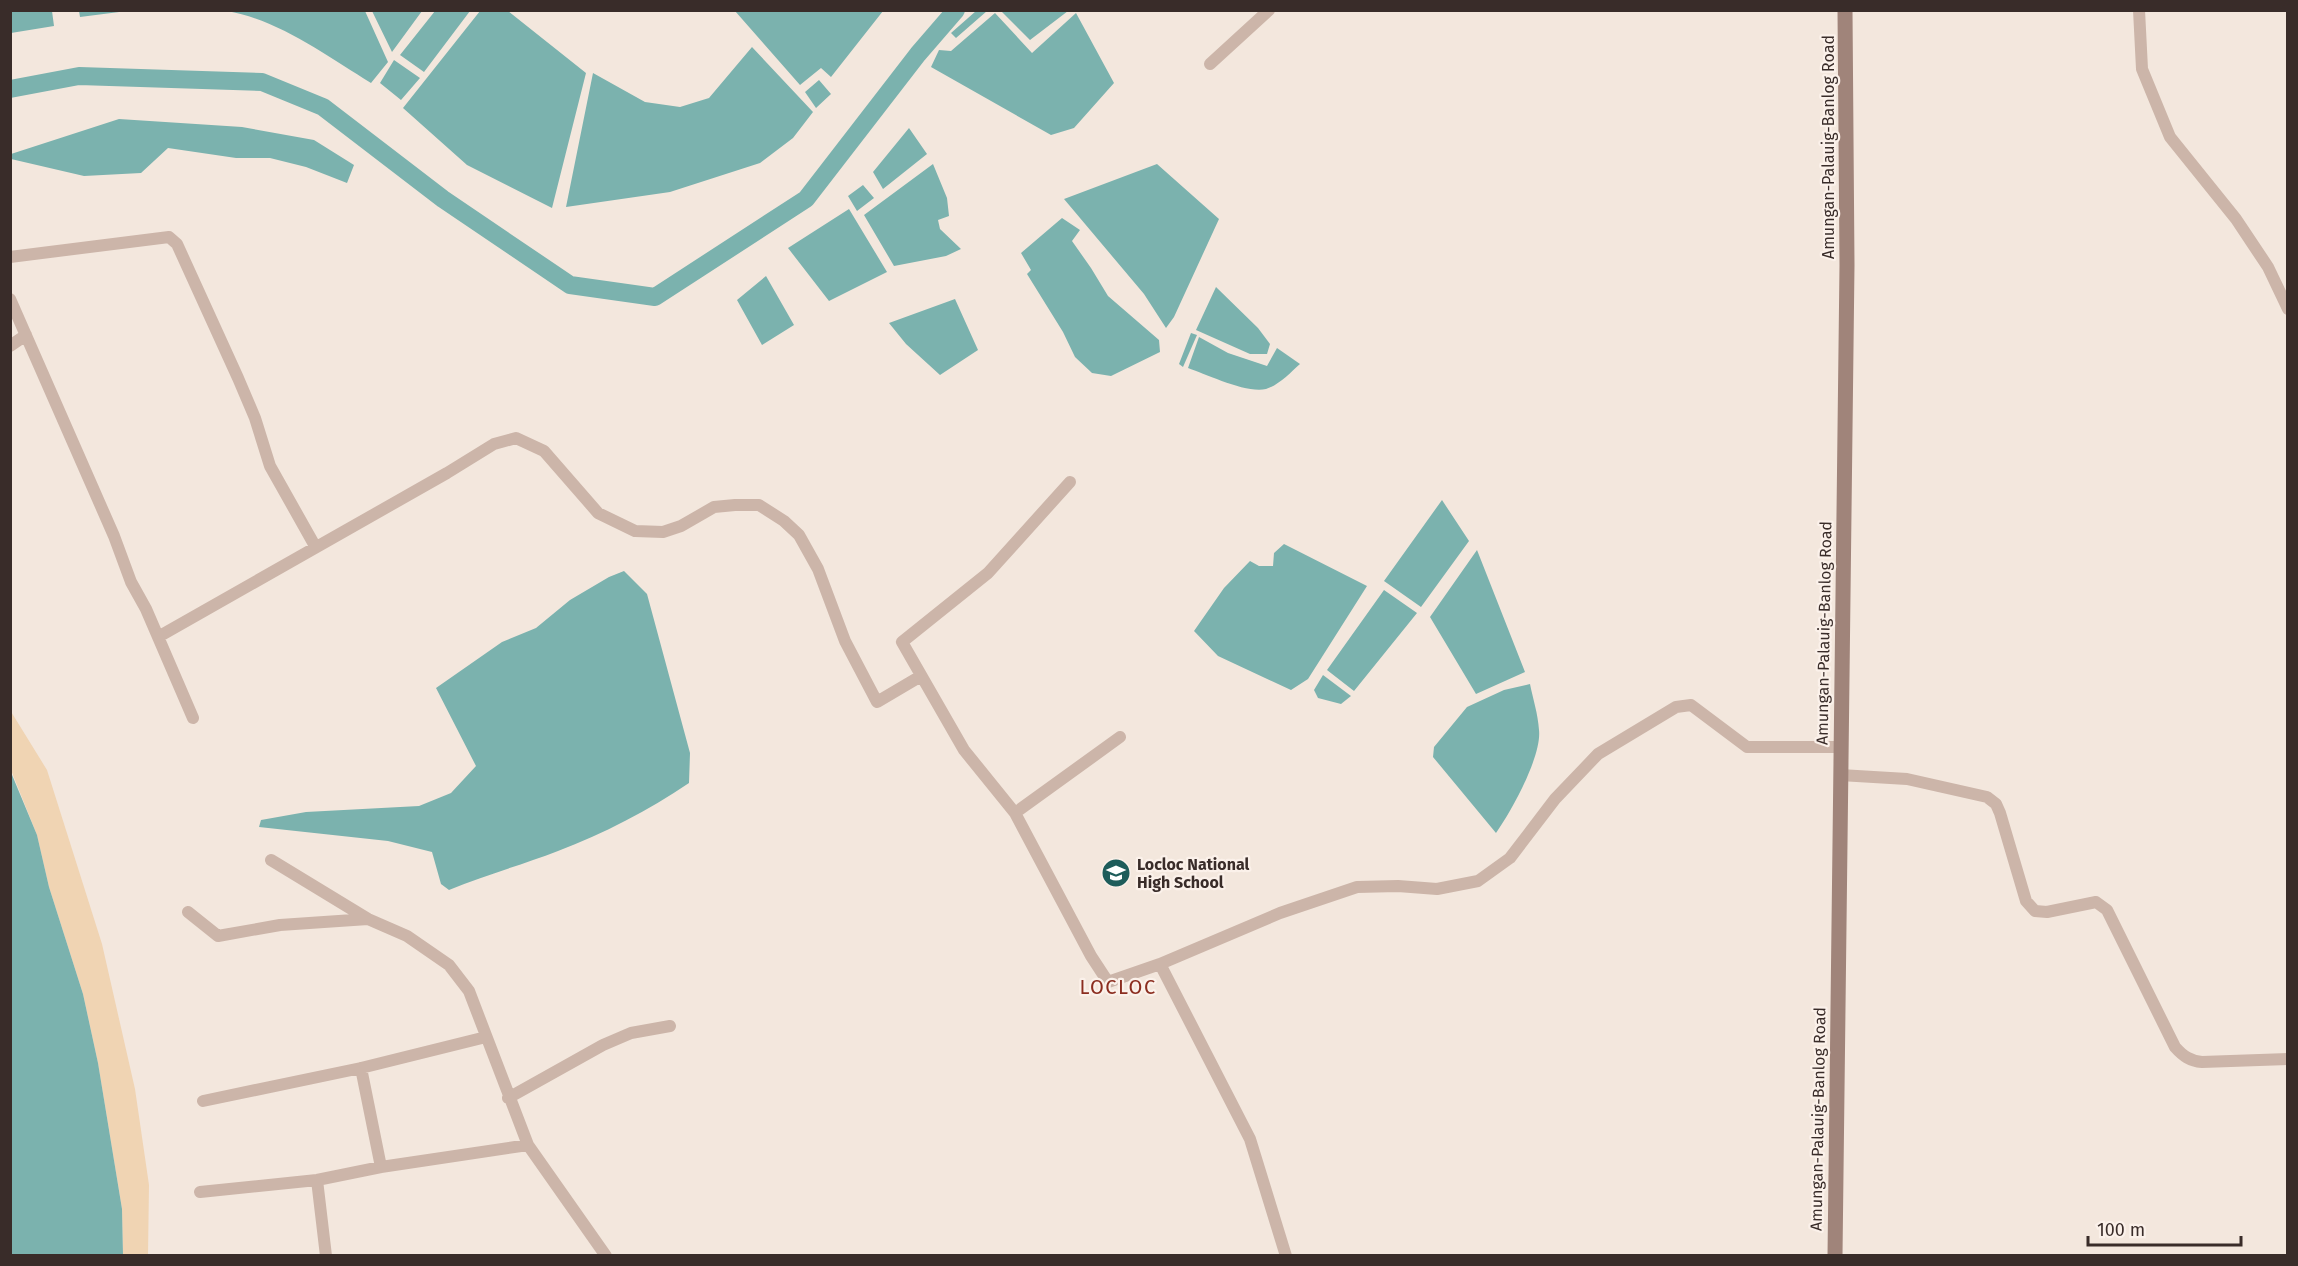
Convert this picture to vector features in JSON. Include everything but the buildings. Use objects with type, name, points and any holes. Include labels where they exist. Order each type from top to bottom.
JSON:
[{"type":"main road","name":"Amungan-Palauig-Banlog Road","points":[[1835,1256],[1847,265],[1845,10]]},
{"type":"street","points":[[1210,64],[1269,10]]},
{"type":"street","points":[[2139,10],[2142,69],[2170,137],[2236,219],[2268,267],[2288,309]]},
{"type":"street","points":[[10,257],[169,237],[177,244],[255,418],[270,466],[315,546]]},
{"type":"street","points":[[10,299],[114,536],[131,582],[193,718]]},
{"type":"street","points":[[10,346],[26,335]]},
{"type":"street","points":[[158,637],[494,444],[516,438],[544,452],[598,513],[635,531],[663,532],[681,526],[714,507],[759,505],[784,521],[799,535],[818,569],[845,641],[877,702],[921,676]]},
{"type":"street","points":[[1070,482],[988,573],[902,642],[964,750],[1015,813],[1091,956],[1108,982],[1160,964],[1280,913],[1357,887],[1398,886],[1437,889],[1478,881],[1510,858],[1555,798],[1598,754],[1676,707],[1691,705],[1747,747],[1840,747]]},
{"type":"street","points":[[1015,813],[1120,737]]},
{"type":"street","points":[[1840,775],[1907,779],[1987,797],[1996,804],[2000,813],[2026,901],[2035,911],[2047,912],[2096,902],[2107,910],[2175,1047],[2183,1056],[2202,1062],[2288,1059]]},
{"type":"street","points":[[271,860],[368,919],[407,936],[449,965],[469,991],[508,1098],[528,1145],[606,1256]]},
{"type":"street","points":[[188,912],[218,936],[280,925],[368,919]]},
{"type":"street","points":[[1160,964],[1250,1139],[1286,1256]]},
{"type":"street","points":[[508,1098],[603,1045],[631,1033],[670,1026]]},
{"type":"street","points":[[202,1101],[361,1068],[486,1037]]},
{"type":"street","points":[[361,1068],[381,1167]]},
{"type":"street","points":[[200,1192],[317,1180],[381,1167],[528,1145]]},
{"type":"street","points":[[317,1180],[326,1256]]},
{"type":"sand","points":[[10,710],[47,770],[102,944],[135,1089],[149,1185],[148,1255],[123,1255],[122,1209],[98,1063],[83,994],[49,887],[37,835],[11,770]]},
{"type":"water","points":[[127,10],[80,17],[79,11]]},
{"type":"water","points":[[52,11],[54,26],[11,33],[11,12]]},
{"type":"water","points":[[227,11],[365,11],[388,62],[371,83],[284,31],[265,22]]},
{"type":"water","points":[[372,11],[422,11],[392,52]]},
{"type":"water","points":[[435,11],[470,11],[424,72],[400,55]]},
{"type":"water","points":[[480,11],[508,11],[586,73],[552,208],[467,165],[403,108]]},
{"type":"water","points":[[735,11],[883,11],[831,77],[821,68],[800,85]]},
{"type":"water","points":[[976,11],[987,11],[956,38],[951,33]]},
{"type":"water","points":[[1001,11],[1068,11],[1030,40]]},
{"type":"water","points":[[995,13],[1032,53],[1076,13],[1114,83],[1074,128],[1051,135],[931,67],[939,50],[951,51]]},
{"type":"water","points":[[752,47],[813,112],[793,138],[760,163],[670,192],[566,207],[593,73],[645,102],[680,107],[709,98]]},
{"type":"water","points":[[394,60],[420,78],[401,100],[380,83]]},
{"type":"water","points":[[819,80],[831,94],[816,108],[805,92]]},
{"type":"water","points":[[119,119],[242,127],[314,140],[354,165],[347,183],[306,167],[270,158],[236,158],[168,148],[141,173],[84,176],[11,159],[11,154]]},
{"type":"water","points":[[909,128],[927,154],[883,189],[873,172]]},
{"type":"water","points":[[933,164],[947,198],[949,216],[938,220],[940,229],[961,249],[946,256],[894,266],[864,215]]},
{"type":"water","points":[[1157,164],[1219,219],[1174,317],[1166,328],[1144,294],[1064,199]]},
{"type":"water","points":[[863,185],[874,198],[857,211],[848,196]]},
{"type":"water","points":[[849,209],[887,272],[829,301],[788,248]]},
{"type":"water","points":[[1062,218],[1080,230],[1072,241],[1108,296],[1159,340],[1160,352],[1111,376],[1092,373],[1075,357],[1063,332],[1027,274],[1031,270],[1021,253]]},
{"type":"water","points":[[766,276],[794,325],[762,345],[737,300]]},
{"type":"water","points":[[1216,287],[1258,328],[1270,344],[1267,354],[1250,354],[1196,330]]},
{"type":"water","points":[[955,299],[978,350],[940,375],[906,344],[889,323]]},
{"type":"water","points":[[1191,333],[1197,335],[1183,367],[1179,364]]},
{"type":"water","points":[[1199,337],[1228,353],[1267,366],[1277,348],[1300,364],[1271,387],[1258,390],[1248,389],[1188,368]]},
{"type":"water","points":[[1442,500],[1469,541],[1421,607],[1384,581]]},
{"type":"water","points":[[1284,544],[1367,586],[1308,679],[1291,690],[1218,656],[1194,631],[1224,588],[1250,561],[1259,566],[1273,566],[1274,553]]},
{"type":"water","points":[[1477,550],[1525,672],[1476,694],[1430,617]]},
{"type":"water","points":[[624,571],[647,594],[690,753],[689,783],[642,812],[592,837],[449,890],[441,884],[432,852],[388,841],[259,827],[261,820],[306,812],[419,806],[451,793],[476,766],[436,688],[502,642],[536,628],[570,600],[609,577]]},
{"type":"water","points":[[1384,590],[1417,613],[1354,691],[1327,670]]},
{"type":"water","points":[[1323,675],[1351,696],[1341,704],[1318,698],[1314,690]]},
{"type":"water","points":[[1530,684],[1537,712],[1539,741],[1531,768],[1517,798],[1496,833],[1433,757],[1434,747],[1467,707],[1504,690]]},
{"type":"water","points":[[10,770],[37,835],[49,887],[83,994],[98,1063],[122,1209],[123,1255],[11,1255]]},
{"type":"waterway","points":[[10,89],[79,76],[262,82],[323,107],[443,199],[570,285],[655,297],[806,199],[918,54],[956,10]]},
{"type":"place","name":"Locloc National High School","points":[[1116,873]]},
{"type":"district","name":"LOCLOC","points":[[1118,987]]}]
